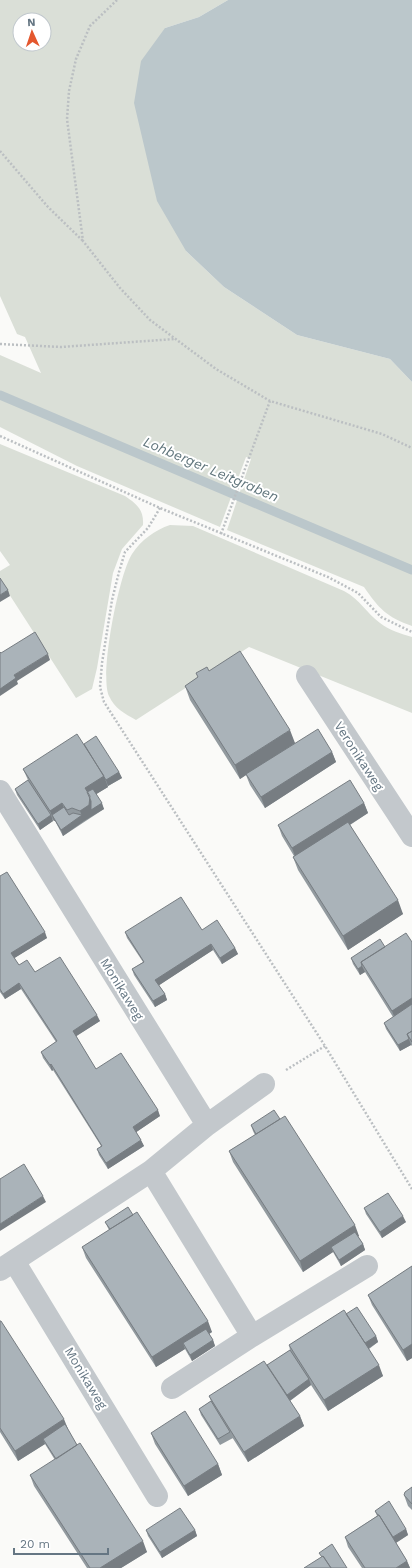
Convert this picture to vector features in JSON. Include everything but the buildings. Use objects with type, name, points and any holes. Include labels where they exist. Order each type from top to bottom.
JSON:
[{"type":"street","name":"Veronikaweg","points":[[307,676],[412,836]]},
{"type":"street","name":"Monikaweg","points":[[0,791],[207,1125],[151,1171],[7,1265],[157,1496]]},
{"type":"street","points":[[207,1125],[264,1084]]},
{"type":"street","points":[[151,1171],[252,1336]]},
{"type":"street","points":[[172,1388],[252,1336],[367,1266]]},
{"type":"path","points":[[83,241],[67,119],[69,91],[76,59],[90,26],[117,0]]},
{"type":"path","points":[[0,151],[48,207],[83,241],[120,288],[150,320],[216,369],[270,402],[382,434],[412,448]]},
{"type":"path","points":[[0,344],[61,347],[175,339]]},
{"type":"path","points":[[222,534],[248,457],[270,402]]},
{"type":"path","points":[[0,436],[160,508],[328,577],[358,593],[381,617],[412,632]]},
{"type":"path","points":[[160,508],[148,528],[125,552],[119,572],[112,600],[102,663],[100,687],[104,702],[325,1046],[412,1189]]},
{"type":"path","points":[[264,1084],[325,1046]]},
{"type":"shaded area","points":[[0,0],[228,0],[199,17],[165,28],[186,251],[224,287],[297,335],[390,359],[412,382],[412,626],[390,616],[379,607],[364,587],[227,530],[251,459],[246,457],[220,527],[77,466],[0,427],[0,355],[41,373],[25,337],[17,334],[0,296]]},
{"type":"shaded area","points":[[228,0],[412,0],[412,382],[390,359],[297,335],[224,287],[186,251],[157,201],[134,103],[141,61],[165,28],[199,17]]},
{"type":"shaded area","points":[[0,444],[125,496],[141,511],[143,525],[122,549],[113,573],[92,689],[76,698],[0,580],[0,571],[10,565],[0,551]]},
{"type":"shaded area","points":[[170,525],[193,526],[344,591],[355,598],[375,619],[395,632],[412,637],[412,713],[249,647],[136,720],[120,710],[111,700],[107,685],[108,647],[116,602],[127,565],[132,554],[149,536]]},
{"type":"waterway","name":"Lohberger Leitgraben","points":[[0,395],[412,570]]}]
